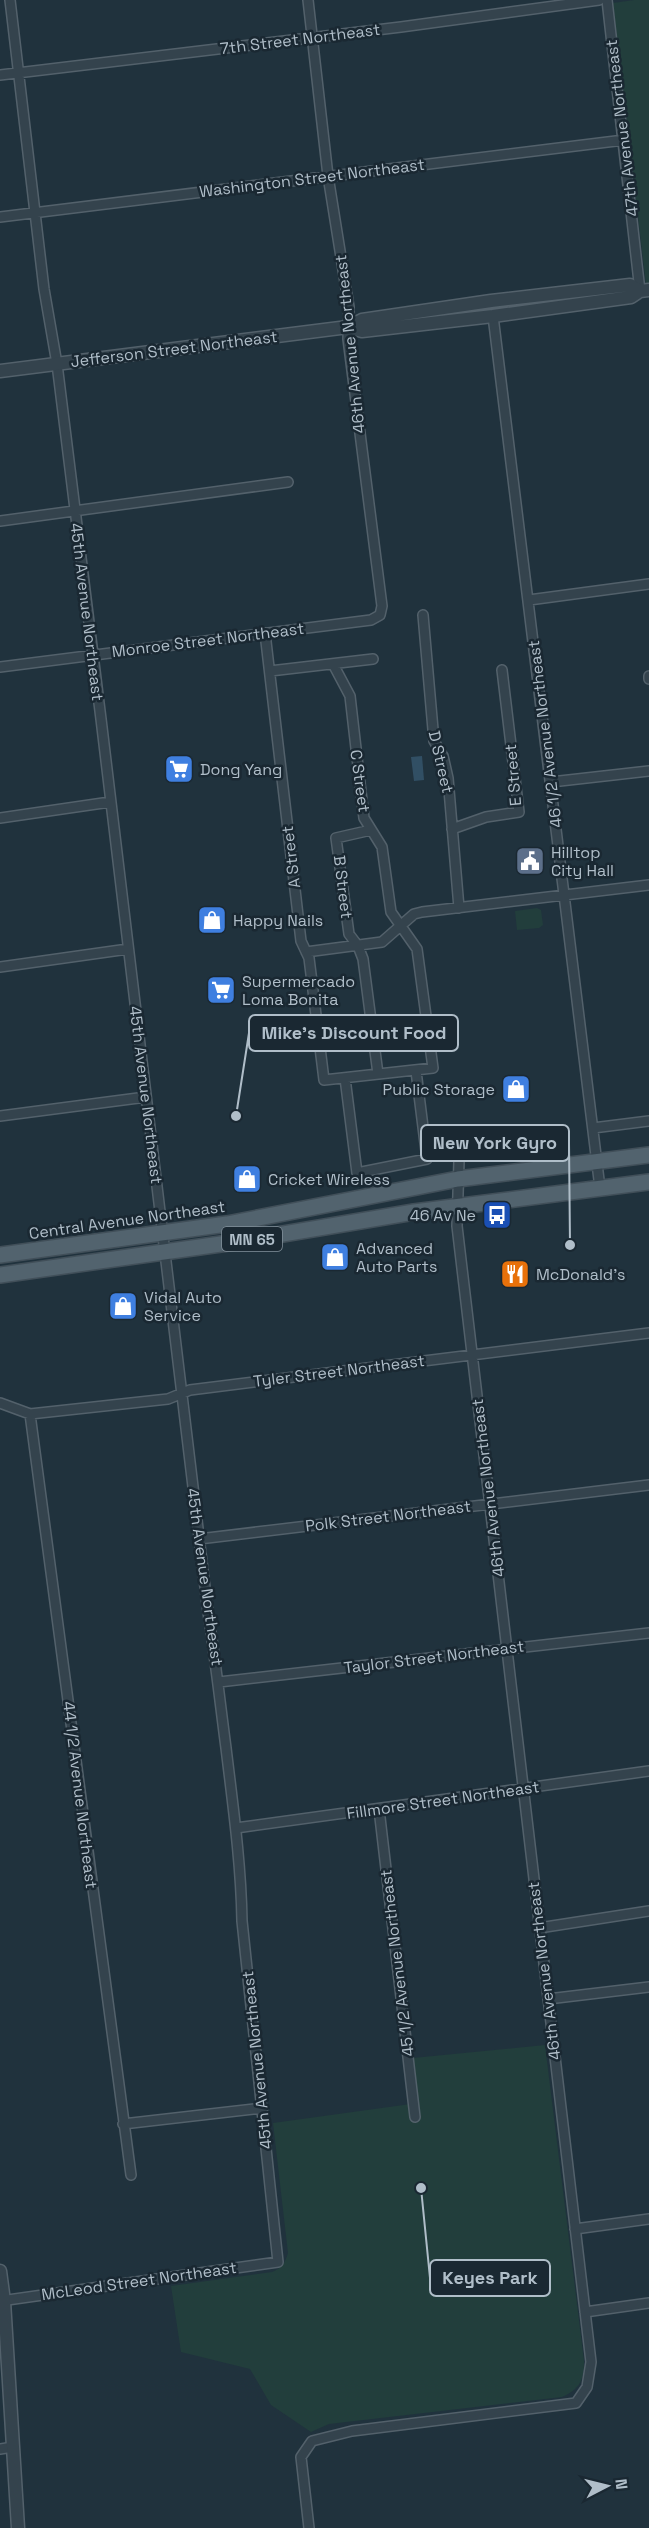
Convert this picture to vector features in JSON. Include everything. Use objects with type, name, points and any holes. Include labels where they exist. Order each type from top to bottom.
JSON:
[{"type":"main road","name":"Central Avenue Northeast","points":[[0,1255],[227,1224],[458,1179],[649,1155]]},
{"type":"main road","name":"MN 65","points":[[0,1275],[457,1206],[649,1182]]},
{"type":"street","name":"45th Avenue Northeast","points":[[10,0],[34,212],[57,364],[164,1234],[181,1394],[219,1682],[236,1828],[242,1921],[279,2262]]},
{"type":"street","name":"46th Avenue Northeast","points":[[308,0],[328,176],[349,307],[348,339],[382,606],[380,615]]},
{"type":"street","name":"7th Street Northeast","points":[[0,75],[312,38],[599,0]]},
{"type":"street","name":"47th Avenue Northeast","points":[[607,0],[645,291]]},
{"type":"street","name":"Washington Street Northeast","points":[[0,217],[624,140]]},
{"type":"street","name":"Jefferson Street Northeast","points":[[0,371],[348,327],[362,320],[491,301],[630,285],[645,291]]},
{"type":"street","name":"Jefferson Street Northeast","points":[[348,327],[362,331],[493,316],[631,297],[645,291]]},
{"type":"street","name":"46 1/2 Avenue Northeast","points":[[493,316],[600,1188]]},
{"type":"street","points":[[0,521],[288,482]]},
{"type":"street","points":[[529,600],[649,584]]},
{"type":"street","name":"Monroe Street Northeast","points":[[0,667],[371,620],[380,615]]},
{"type":"street","name":"D Street","points":[[423,615],[434,741],[443,756],[448,778],[459,908]]},
{"type":"street","name":"A Street","points":[[265,633],[301,941],[309,958],[324,1080],[345,1078]]},
{"type":"street","points":[[270,672],[374,660]]},
{"type":"street","name":"C Street","points":[[333,664],[350,696],[364,818],[382,847],[391,912],[417,949],[433,1068],[416,1071]]},
{"type":"street","name":"E Street","points":[[452,830],[486,817],[519,812],[502,670]]},
{"type":"street","points":[[551,782],[649,771]]},
{"type":"street","points":[[0,818],[110,802]]},
{"type":"street","name":"B Street","points":[[371,830],[336,838],[349,934],[358,946],[363,959],[378,1074]]},
{"type":"street","points":[[306,952],[382,942],[414,914],[649,885]]},
{"type":"street","points":[[0,967],[128,949]]},
{"type":"street","points":[[416,1071],[427,1159],[357,1173],[345,1078],[378,1074],[416,1071]]},
{"type":"street","points":[[0,1116],[146,1097]]},
{"type":"street","points":[[593,1128],[649,1121]]},
{"type":"street","name":"46th Avenue Northeast","points":[[309,2528],[301,2457],[312,2441],[352,2431],[576,2403],[587,2387],[591,2362],[457,1226],[457,1150]]},
{"type":"street","name":"Tyler Street Northeast","points":[[30,1414],[168,1399],[190,1390],[649,1333]]},
{"type":"street","points":[[0,1403],[30,1414]]},
{"type":"street","name":"44 1/2 Avenue Northeast","points":[[30,1414],[131,2175]]},
{"type":"street","name":"Polk Street Northeast","points":[[199,1539],[649,1485]]},
{"type":"street","name":"Taylor Street Northeast","points":[[219,1682],[649,1633]]},
{"type":"street","name":"Fillmore Street Northeast","points":[[236,1828],[649,1771]]},
{"type":"street","name":"45 1/2 Avenue Northeast","points":[[379,1809],[415,2117]]},
{"type":"street","points":[[539,1928],[649,1911]]},
{"type":"street","points":[[548,1999],[649,1987]]},
{"type":"street","points":[[123,2124],[262,2108]]},
{"type":"street","points":[[575,2229],[649,2219]]},
{"type":"street","name":"McLeod Street Northeast","points":[[2,2301],[279,2262]]},
{"type":"street","points":[[0,2271],[6,2448],[18,2528]]},
{"type":"street","points":[[585,2312],[649,2302]]},
{"type":"green space","points":[[649,0],[649,293],[647,293],[613,3]]},
{"type":"green space","points":[[537,908],[541,910],[543,925],[539,928],[517,930],[515,911]]},
{"type":"green space","points":[[545,2045],[584,2361],[582,2379],[573,2391],[562,2397],[329,2424],[311,2432],[271,2405],[250,2369],[181,2352],[171,2286],[272,2272],[281,2267],[286,2260],[288,2253],[273,2123],[418,2103],[413,2058]]},
{"type":"water","points":[[422,756],[424,780],[414,781],[411,757]]},
{"type":"place","name":"Dong Yang","points":[[179,769]]},
{"type":"place","name":"Hilltop City Hall","points":[[530,861]]},
{"type":"place","name":"Happy Nails","points":[[212,920]]},
{"type":"place","name":"Supermercado Loma Bonita","points":[[221,990]]},
{"type":"place","name":"Public Storage","points":[[516,1089]]},
{"type":"place","name":"Mike's Discount Food","points":[[236,1116]]},
{"type":"place","name":"Cricket Wireless","points":[[247,1179]]},
{"type":"place","name":"46 Av Ne","points":[[497,1215]]},
{"type":"place","name":"New York Gyro","points":[[570,1245]]},
{"type":"place","name":"Advanced Auto Parts","points":[[335,1257]]},
{"type":"place","name":"McDonald's","points":[[515,1274]]},
{"type":"place","name":"Vidal Auto Service","points":[[123,1306]]},
{"type":"place","name":"Keyes Park","points":[[421,2188]]}]
